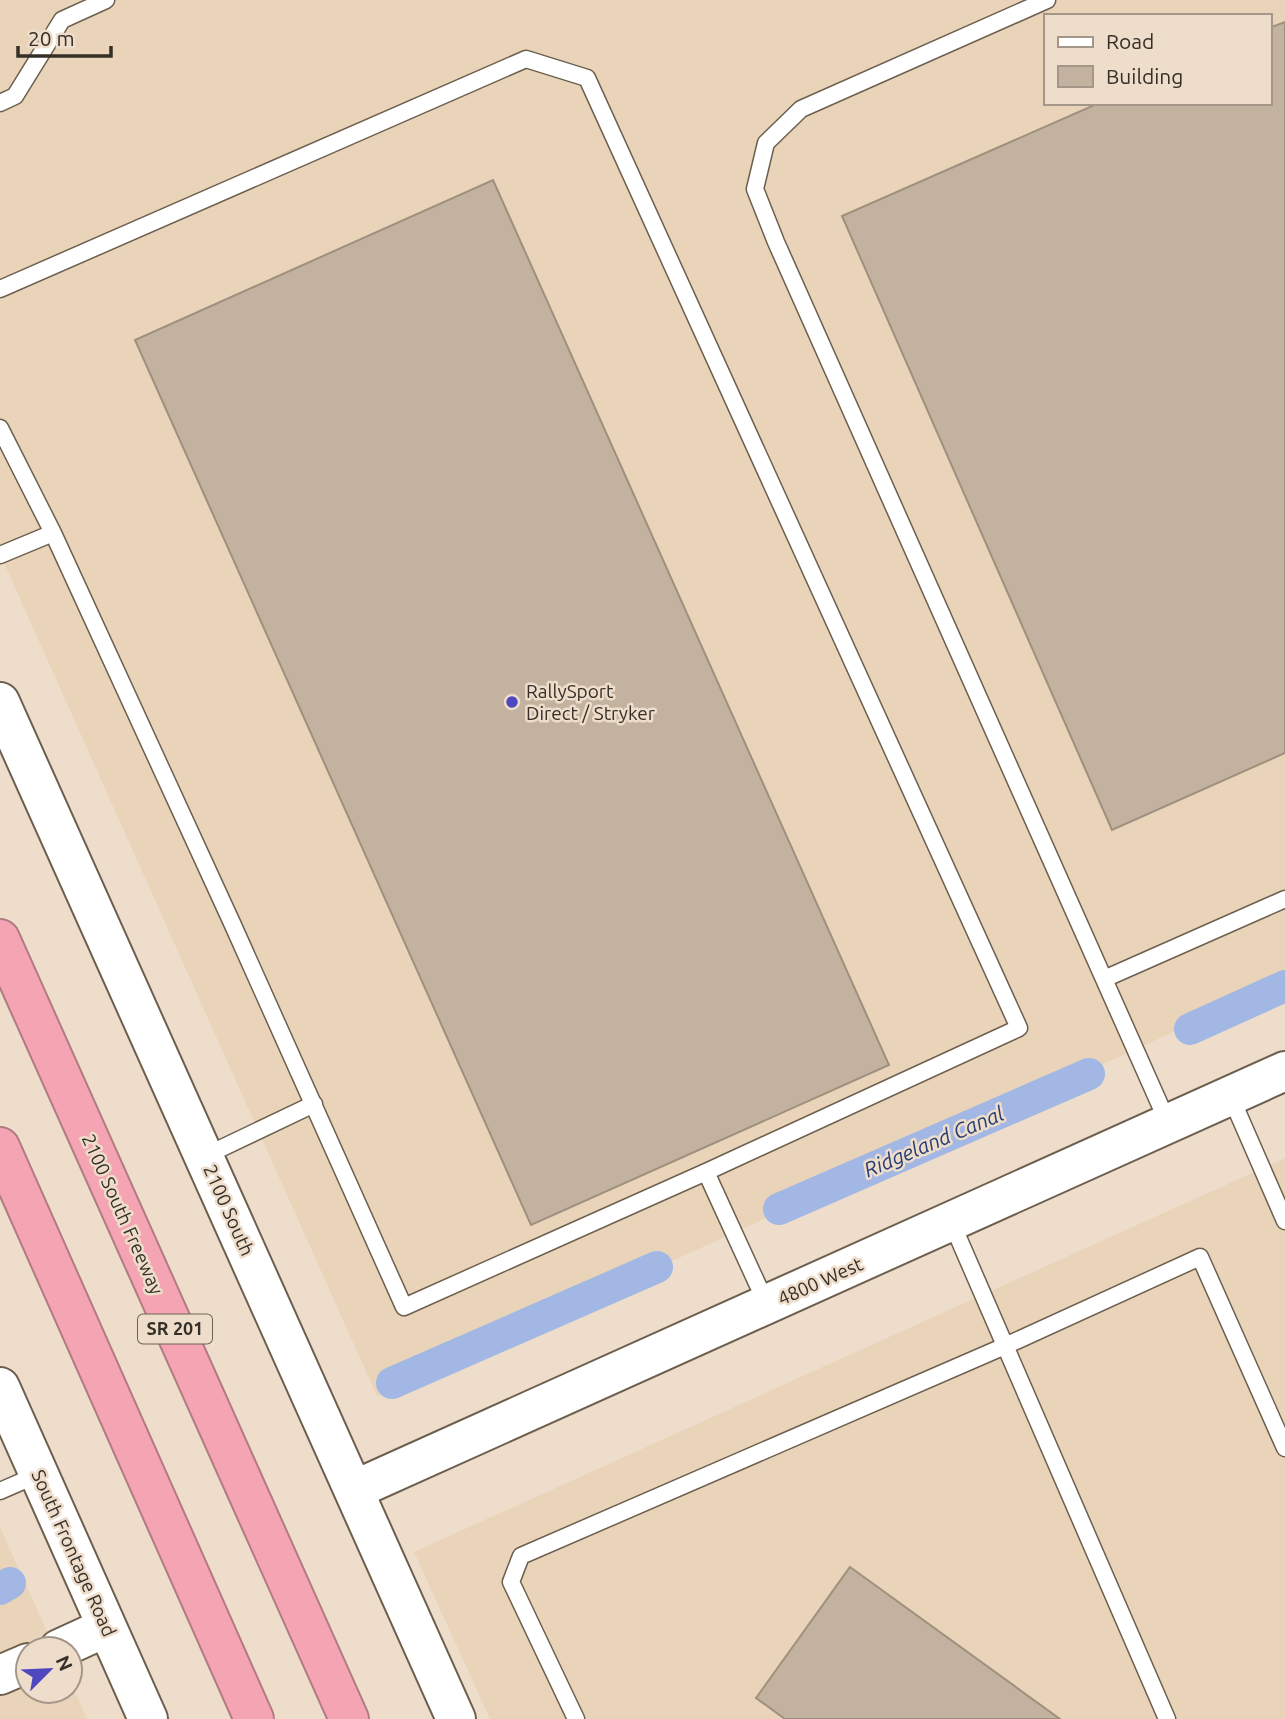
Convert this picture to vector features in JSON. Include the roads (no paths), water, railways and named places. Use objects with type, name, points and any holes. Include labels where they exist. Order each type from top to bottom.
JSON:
[{"type":"highway","name":"2100 South Freeway","points":[[0,939],[349,1719]]},
{"type":"highway","points":[[0,1147],[254,1719]]},
{"type":"street","name":"2100 South","points":[[0,702],[456,1719]]},
{"type":"street","name":"4800 West","points":[[355,1490],[1285,1071]]},
{"type":"street","name":"South Frontage Road","points":[[0,1387],[148,1719]]},
{"type":"street","points":[[84,1637],[107,1627]]},
{"type":"lane","points":[[0,103],[15,96],[62,20],[106,0]]},
{"type":"lane","points":[[1047,0],[801,109],[766,143],[755,189],[781,254],[1168,1123]]},
{"type":"lane","points":[[0,289],[526,60],[587,78],[1019,1028],[404,1307],[53,533],[0,428]]},
{"type":"lane","points":[[0,555],[53,533]]},
{"type":"lane","points":[[1104,979],[1285,899]]},
{"type":"lane","points":[[1230,1095],[1284,1217]]},
{"type":"lane","points":[[205,1156],[314,1104]]},
{"type":"lane","points":[[706,1172],[767,1305]]},
{"type":"lane","points":[[951,1221],[1167,1719]]},
{"type":"lane","points":[[576,1719],[511,1582],[521,1556],[1005,1346],[1200,1257],[1285,1448]]},
{"type":"lane","points":[[0,1491],[39,1474]]},
{"type":"waterway","name":"Ridgeland Canal","points":[[1190,1029],[1285,986]]},
{"type":"waterway","name":"Ridgeland Canal","points":[[779,1209],[1089,1074]]},
{"type":"waterway","name":"Ridgeland Canal","points":[[392,1383],[657,1267]]},
{"type":"waterway","name":"Ridgeland Canal","points":[[0,1589],[10,1583]]},
{"type":"place","name":"RallySport Direct / Stryker","points":[[512,702]]}]
